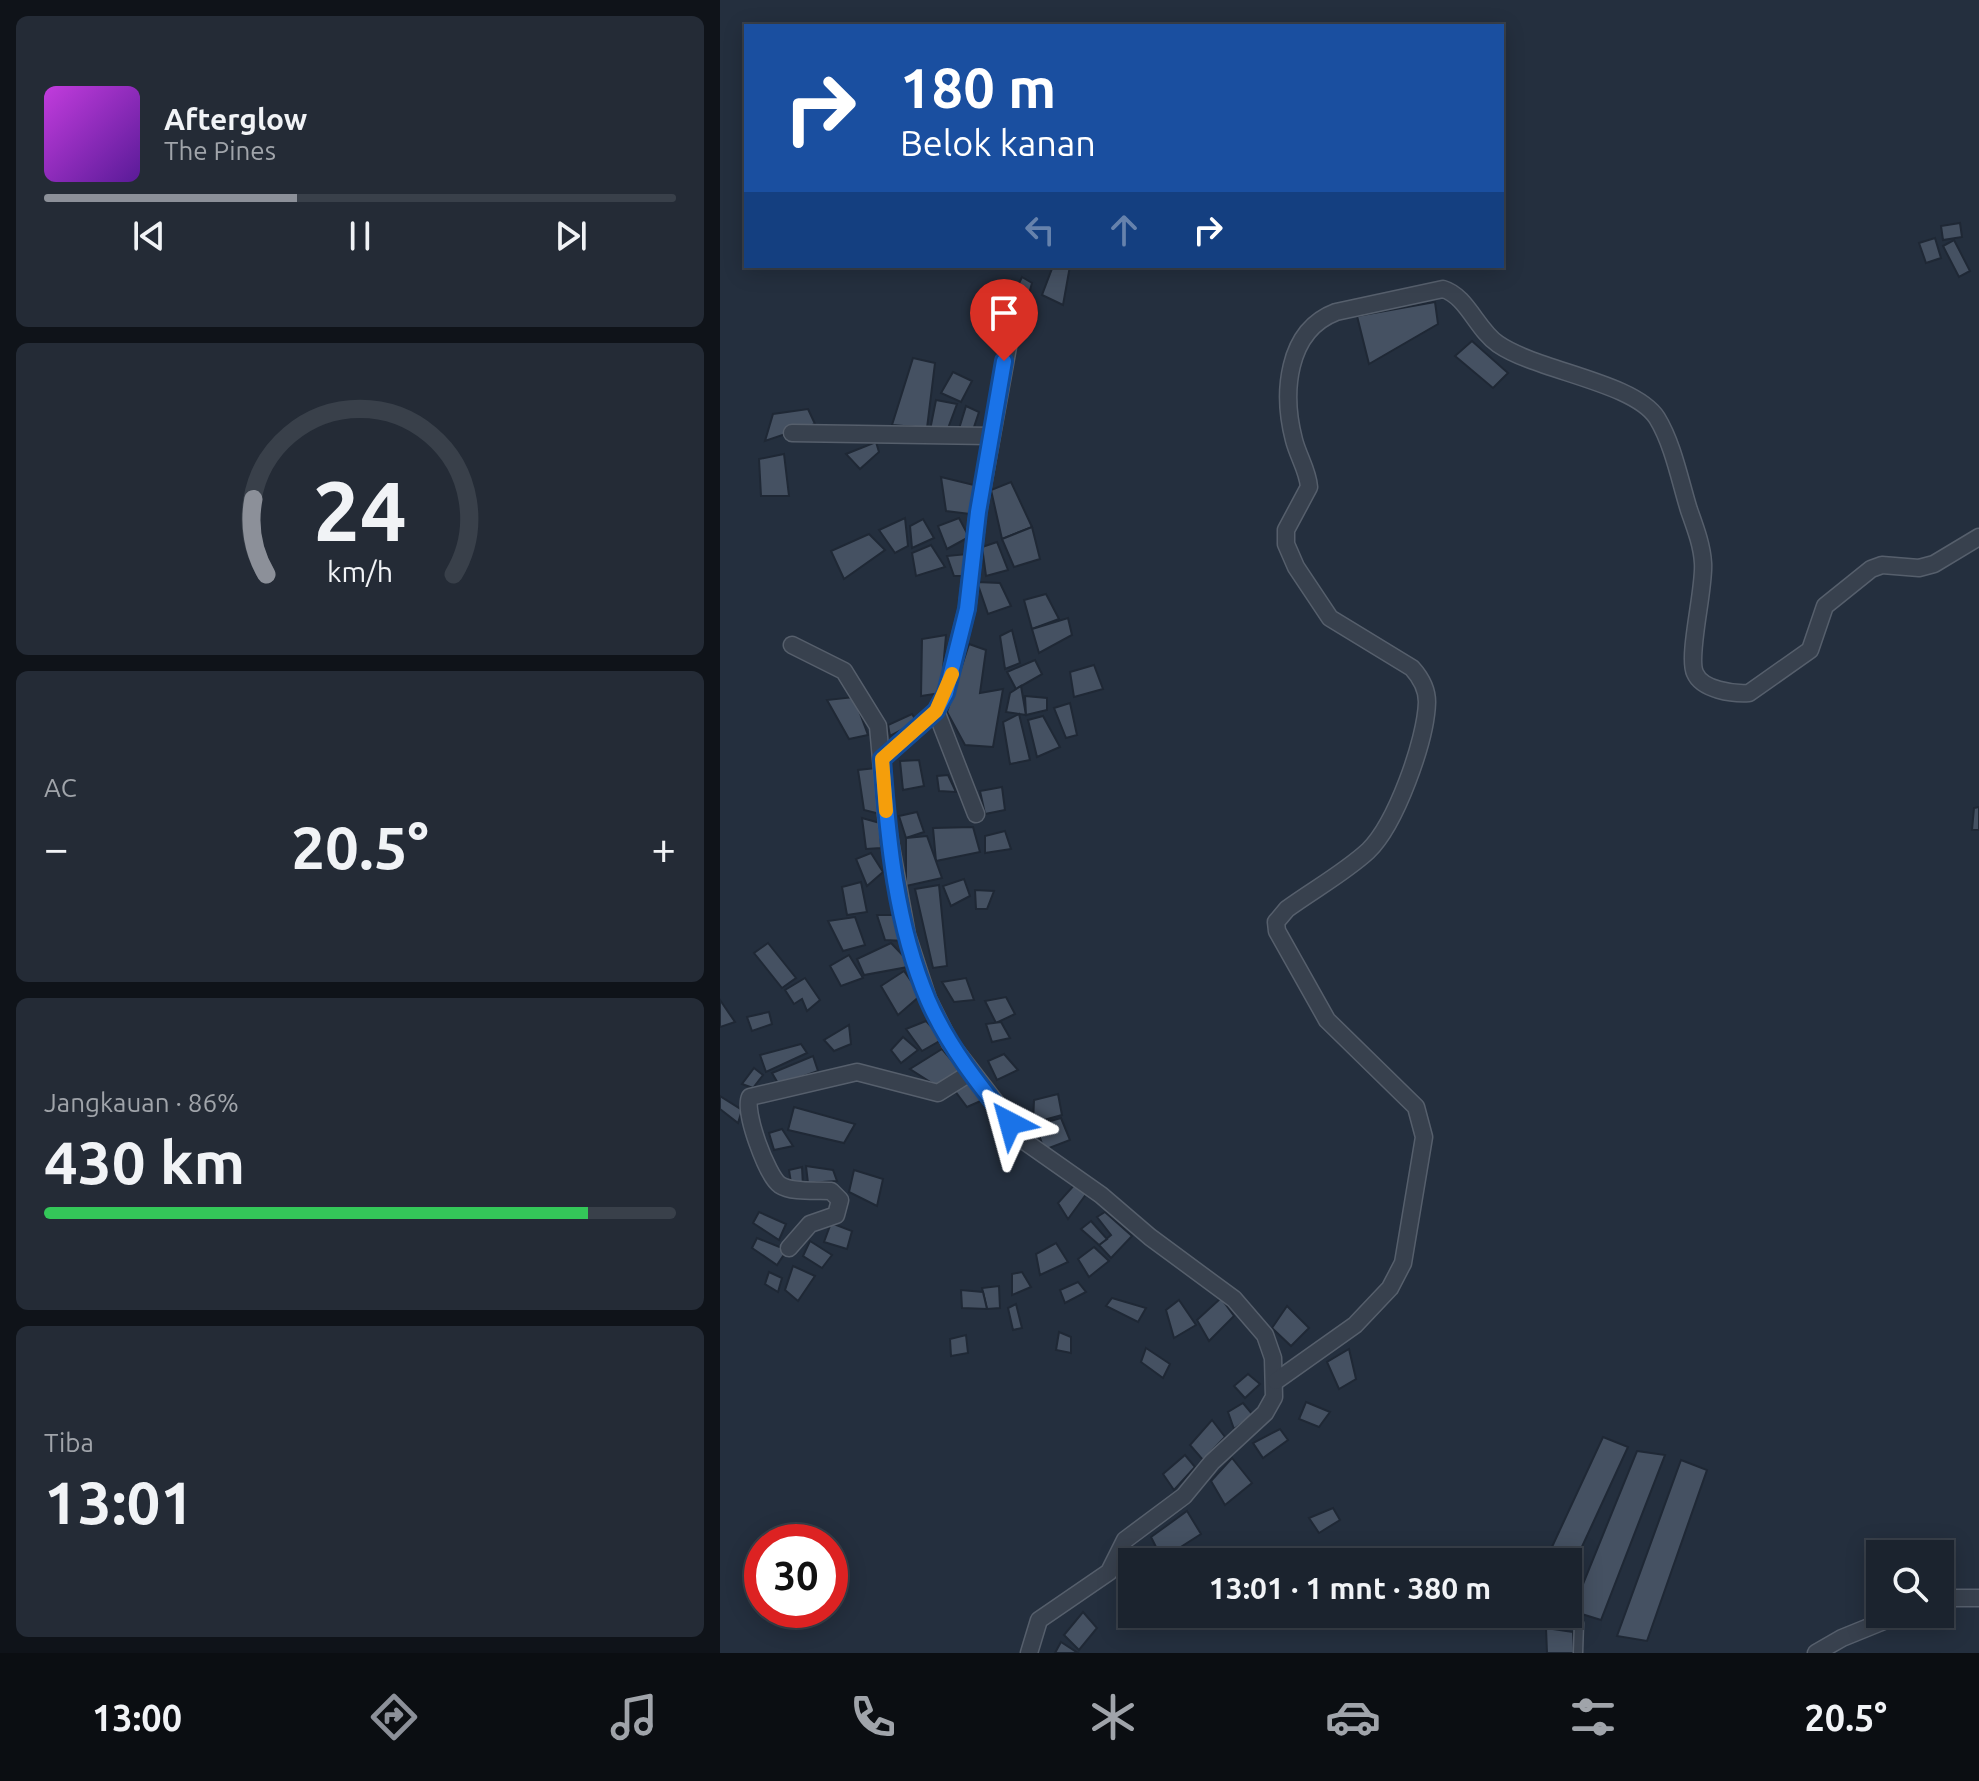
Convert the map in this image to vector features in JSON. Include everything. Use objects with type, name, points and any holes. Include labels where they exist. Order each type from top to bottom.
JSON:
[{"type":"street","points":[[1276,1381],[1355,1325],[1390,1288],[1403,1263],[1424,1137],[1416,1107],[1327,1020],[1277,931],[1279,916],[1375,842],[1399,800],[1422,739],[1427,702],[1421,678],[1412,668],[1328,615],[1296,567],[1286,544],[1286,530],[1309,487],[1291,420],[1290,375],[1300,339],[1323,317],[1336,312],[1443,289],[1455,294],[1495,343],[1515,355],[1629,395],[1647,406],[1663,430],[1701,546],[1703,584],[1693,665],[1699,679],[1713,687],[1749,693],[1806,653],[1825,606],[1871,569],[1882,565],[1919,568],[1934,564],[1979,537]]},
{"type":"street","points":[[882,759],[936,711],[946,693],[967,609],[990,436],[1010,336]]},
{"type":"street","points":[[792,433],[990,436]]},
{"type":"street","points":[[792,645],[838,667],[851,680],[878,726],[887,825],[907,935],[928,999],[970,1073],[1027,1143],[1101,1195],[1150,1237],[1234,1299],[1265,1335],[1276,1381],[1274,1397],[1265,1413],[1212,1462],[1184,1496],[1125,1540],[1109,1572],[1039,1620],[1034,1627],[1029,1653]]},
{"type":"street","points":[[936,711],[976,814]]},
{"type":"street","points":[[789,1248],[810,1224],[835,1216],[840,1200],[831,1191],[783,1187],[773,1177],[746,1106],[750,1097],[850,1072],[938,1093],[970,1073]]},
{"type":"street","points":[[1954,1598],[1979,1598]]},
{"type":"street","points":[[1816,1653],[1867,1628]]},
{"type":"lane","points":[[1578,1653],[1579,1628]]},
{"type":"building","points":[[1960,223],[1962,237],[1943,240],[1941,226]]},
{"type":"building","points":[[1935,238],[1941,258],[1926,263],[1919,243]]},
{"type":"building","points":[[1954,240],[1970,271],[1959,277],[1943,246]]},
{"type":"building","points":[[1052,268],[1070,268],[1063,305],[1042,295]]},
{"type":"building","points":[[1022,277],[1032,283],[1022,319],[1003,317]]},
{"type":"building","points":[[1435,302],[1438,324],[1369,364],[1357,316]]},
{"type":"building","points":[[1472,341],[1508,373],[1493,388],[1455,356]]},
{"type":"building","points":[[913,358],[935,363],[927,428],[892,425]]},
{"type":"building","points":[[953,372],[972,381],[961,402],[941,393]]},
{"type":"building","points":[[936,400],[957,404],[947,431],[930,430]]},
{"type":"building","points":[[966,406],[979,412],[972,433],[958,432]]},
{"type":"building","points":[[808,409],[815,424],[765,441],[773,414]]},
{"type":"building","points":[[876,442],[879,452],[860,469],[846,454]]},
{"type":"building","points":[[784,454],[789,496],[761,496],[759,459]]},
{"type":"building","points":[[941,477],[974,485],[970,514],[946,511]]},
{"type":"building","points":[[1011,482],[1032,527],[1002,539],[991,490]]},
{"type":"building","points":[[905,518],[908,546],[895,553],[879,530]]},
{"type":"building","points":[[959,518],[969,537],[947,549],[938,526]]},
{"type":"building","points":[[923,519],[934,538],[912,548],[910,526]]},
{"type":"building","points":[[1032,527],[1040,559],[1014,567],[1002,539]]},
{"type":"building","points":[[869,534],[885,550],[844,579],[831,551]]},
{"type":"building","points":[[997,542],[1008,570],[986,576],[982,547]]},
{"type":"building","points":[[931,545],[945,567],[916,576],[912,553]]},
{"type":"building","points":[[967,554],[969,576],[954,576],[947,556]]},
{"type":"building","points":[[977,582],[1000,583],[1011,606],[988,614]]},
{"type":"building","points":[[1046,594],[1059,619],[1032,629],[1024,600]]},
{"type":"building","points":[[1068,618],[1072,635],[1039,653],[1032,629]]},
{"type":"building","points":[[1012,630],[1020,663],[1005,669],[1000,636]]},
{"type":"building","points":[[946,635],[941,693],[921,696],[922,639]]},
{"type":"building","points":[[969,644],[986,650],[980,693],[1003,689],[993,747],[965,745],[947,712]]},
{"type":"building","points":[[1035,660],[1042,674],[1016,689],[1007,672]]},
{"type":"building","points":[[1094,665],[1103,689],[1074,697],[1070,672]]},
{"type":"building","points":[[1021,686],[1026,715],[1006,712],[1010,693]]},
{"type":"building","points":[[1025,696],[1047,698],[1047,710],[1026,715]]},
{"type":"building","points":[[854,697],[868,735],[849,739],[827,700]]},
{"type":"building","points":[[1070,703],[1077,735],[1066,738],[1054,708]]},
{"type":"building","points":[[912,714],[917,722],[890,736],[888,725]]},
{"type":"building","points":[[1019,714],[1030,760],[1010,764],[1003,722]]},
{"type":"building","points":[[1043,716],[1060,747],[1037,757],[1028,720]]},
{"type":"building","points":[[919,760],[924,786],[903,790],[900,761]]},
{"type":"building","points":[[876,768],[880,814],[864,810],[858,770]]},
{"type":"building","points":[[948,775],[956,792],[939,791],[937,776]]},
{"type":"building","points":[[1002,787],[1005,810],[985,814],[980,791]]},
{"type":"building","points":[[1979,807],[1979,830],[1972,830],[1974,808]]},
{"type":"building","points":[[917,812],[924,832],[906,838],[899,816]]},
{"type":"building","points":[[862,818],[880,823],[881,848],[866,849]]},
{"type":"building","points":[[973,827],[980,852],[936,861],[933,828]]},
{"type":"building","points":[[1005,831],[1011,849],[985,853],[985,836]]},
{"type":"building","points":[[927,836],[942,878],[906,886],[906,838]]},
{"type":"building","points":[[871,853],[883,872],[867,886],[856,859]]},
{"type":"building","points":[[964,879],[970,896],[951,906],[943,886]]},
{"type":"building","points":[[861,882],[867,912],[847,915],[842,887]]},
{"type":"building","points":[[939,885],[947,966],[933,968],[915,889]]},
{"type":"building","points":[[975,890],[994,891],[987,909],[976,909]]},
{"type":"building","points":[[877,915],[901,915],[905,941],[885,940]]},
{"type":"building","points":[[855,917],[865,945],[843,951],[828,921]]},
{"type":"building","points":[[768,943],[796,978],[782,988],[754,953]]},
{"type":"building","points":[[891,943],[913,966],[864,975],[857,959]]},
{"type":"building","points":[[849,955],[863,978],[841,986],[830,966]]},
{"type":"building","points":[[904,971],[921,995],[898,1015],[881,986]]},
{"type":"building","points":[[805,978],[820,1000],[807,1011],[802,999],[794,1004],[785,990]]},
{"type":"building","points":[[966,978],[974,1000],[954,1002],[942,982]]},
{"type":"building","points":[[1006,997],[1015,1014],[996,1023],[985,1001]]},
{"type":"building","points":[[720,1000],[735,1022],[720,1027]]},
{"type":"building","points":[[769,1012],[772,1024],[752,1031],[747,1017]]},
{"type":"building","points":[[926,1021],[943,1039],[922,1051],[906,1029]]},
{"type":"building","points":[[1001,1022],[1010,1038],[992,1042],[986,1024]]},
{"type":"building","points":[[849,1025],[851,1044],[834,1051],[824,1040]]},
{"type":"building","points":[[903,1037],[918,1050],[901,1063],[891,1050]]},
{"type":"building","points":[[801,1044],[807,1053],[766,1072],[760,1055]]},
{"type":"building","points":[[942,1049],[961,1071],[938,1087],[910,1069]]},
{"type":"building","points":[[1004,1054],[1018,1070],[997,1080],[988,1061]]},
{"type":"building","points":[[813,1056],[818,1071],[779,1085],[772,1073]]},
{"type":"building","points":[[754,1068],[763,1075],[753,1088],[742,1084]]},
{"type":"building","points":[[969,1081],[983,1100],[967,1107],[955,1091]]},
{"type":"building","points":[[1058,1094],[1062,1115],[1033,1123],[1034,1100]]},
{"type":"building","points":[[720,1096],[742,1110],[738,1123],[720,1109]]},
{"type":"building","points":[[794,1107],[855,1124],[844,1143],[788,1130]]},
{"type":"building","points":[[1061,1118],[1070,1140],[1044,1150],[1036,1125]]},
{"type":"building","points":[[782,1129],[793,1146],[774,1150],[769,1133]]},
{"type":"building","points":[[806,1166],[833,1170],[837,1181],[808,1183]]},
{"type":"building","points":[[802,1167],[803,1186],[791,1183],[789,1170]]},
{"type":"building","points":[[854,1170],[883,1179],[877,1206],[849,1192]]},
{"type":"building","points":[[1076,1183],[1087,1193],[1068,1219],[1058,1203]]},
{"type":"building","points":[[759,1212],[786,1224],[779,1240],[753,1223]]},
{"type":"building","points":[[1105,1212],[1132,1236],[1111,1258],[1099,1245],[1111,1235],[1097,1217]]},
{"type":"building","points":[[1091,1221],[1107,1239],[1099,1245],[1081,1229]]},
{"type":"building","points":[[831,1223],[852,1231],[847,1249],[824,1242]]},
{"type":"building","points":[[757,1238],[787,1250],[777,1265],[752,1248]]},
{"type":"building","points":[[810,1241],[832,1255],[822,1268],[803,1256]]},
{"type":"building","points":[[1056,1243],[1068,1262],[1040,1275],[1036,1254]]},
{"type":"building","points":[[1094,1247],[1109,1261],[1089,1277],[1078,1259]]},
{"type":"building","points":[[793,1266],[815,1276],[798,1301],[785,1290]]},
{"type":"building","points":[[769,1272],[782,1278],[778,1292],[765,1284]]},
{"type":"building","points":[[1022,1272],[1031,1287],[1012,1295],[1012,1274]]},
{"type":"building","points":[[1078,1282],[1086,1292],[1065,1303],[1060,1290]]},
{"type":"building","points":[[999,1286],[1000,1308],[987,1309],[982,1288]]},
{"type":"building","points":[[961,1290],[983,1292],[987,1309],[962,1308]]},
{"type":"building","points":[[1112,1298],[1146,1308],[1138,1322],[1106,1306]]},
{"type":"building","points":[[1221,1298],[1234,1316],[1209,1341],[1197,1320]]},
{"type":"building","points":[[1179,1300],[1196,1325],[1174,1338],[1166,1310]]},
{"type":"building","points":[[1016,1304],[1022,1328],[1013,1330],[1008,1308]]},
{"type":"building","points":[[1287,1306],[1309,1328],[1291,1346],[1272,1328]]},
{"type":"building","points":[[1059,1332],[1071,1337],[1071,1353],[1056,1350]]},
{"type":"building","points":[[966,1335],[968,1353],[951,1356],[950,1339]]},
{"type":"building","points":[[1146,1348],[1170,1364],[1163,1378],[1141,1362]]},
{"type":"building","points":[[1349,1349],[1356,1379],[1339,1389],[1327,1362]]},
{"type":"building","points":[[1248,1374],[1260,1384],[1245,1398],[1234,1386]]},
{"type":"building","points":[[1306,1402],[1330,1412],[1319,1427],[1299,1419]]},
{"type":"building","points":[[1243,1403],[1253,1415],[1234,1429],[1228,1412]]},
{"type":"building","points":[[1212,1420],[1225,1437],[1203,1460],[1190,1445]]},
{"type":"building","points":[[1280,1429],[1288,1440],[1263,1458],[1253,1443]]},
{"type":"building","points":[[1603,1437],[1628,1447],[1581,1548],[1551,1548]]},
{"type":"building","points":[[1637,1451],[1665,1455],[1601,1620],[1582,1614],[1582,1586]]},
{"type":"building","points":[[1185,1455],[1195,1467],[1174,1490],[1163,1474]]},
{"type":"building","points":[[1232,1458],[1252,1483],[1225,1505],[1211,1481]]},
{"type":"building","points":[[1681,1460],[1707,1470],[1647,1641],[1617,1636]]},
{"type":"building","points":[[1333,1508],[1340,1520],[1319,1533],[1309,1518]]},
{"type":"building","points":[[1187,1511],[1201,1534],[1179,1548],[1156,1548],[1151,1537]]},
{"type":"building","points":[[1083,1612],[1097,1628],[1079,1650],[1064,1635]]},
{"type":"building","points":[[1546,1628],[1573,1632],[1574,1653],[1547,1653]]},
{"type":"building","points":[[1061,1642],[1078,1653],[1055,1653]]},
{"type":"slow traffic","points":[[886,811],[882,759],[936,711],[952,674]]},
{"type":"route","points":[[1004,361],[978,512],[967,609],[946,693],[936,711],[882,759],[895,880],[907,935],[928,999],[950,1043],[1010,1123]]}]
